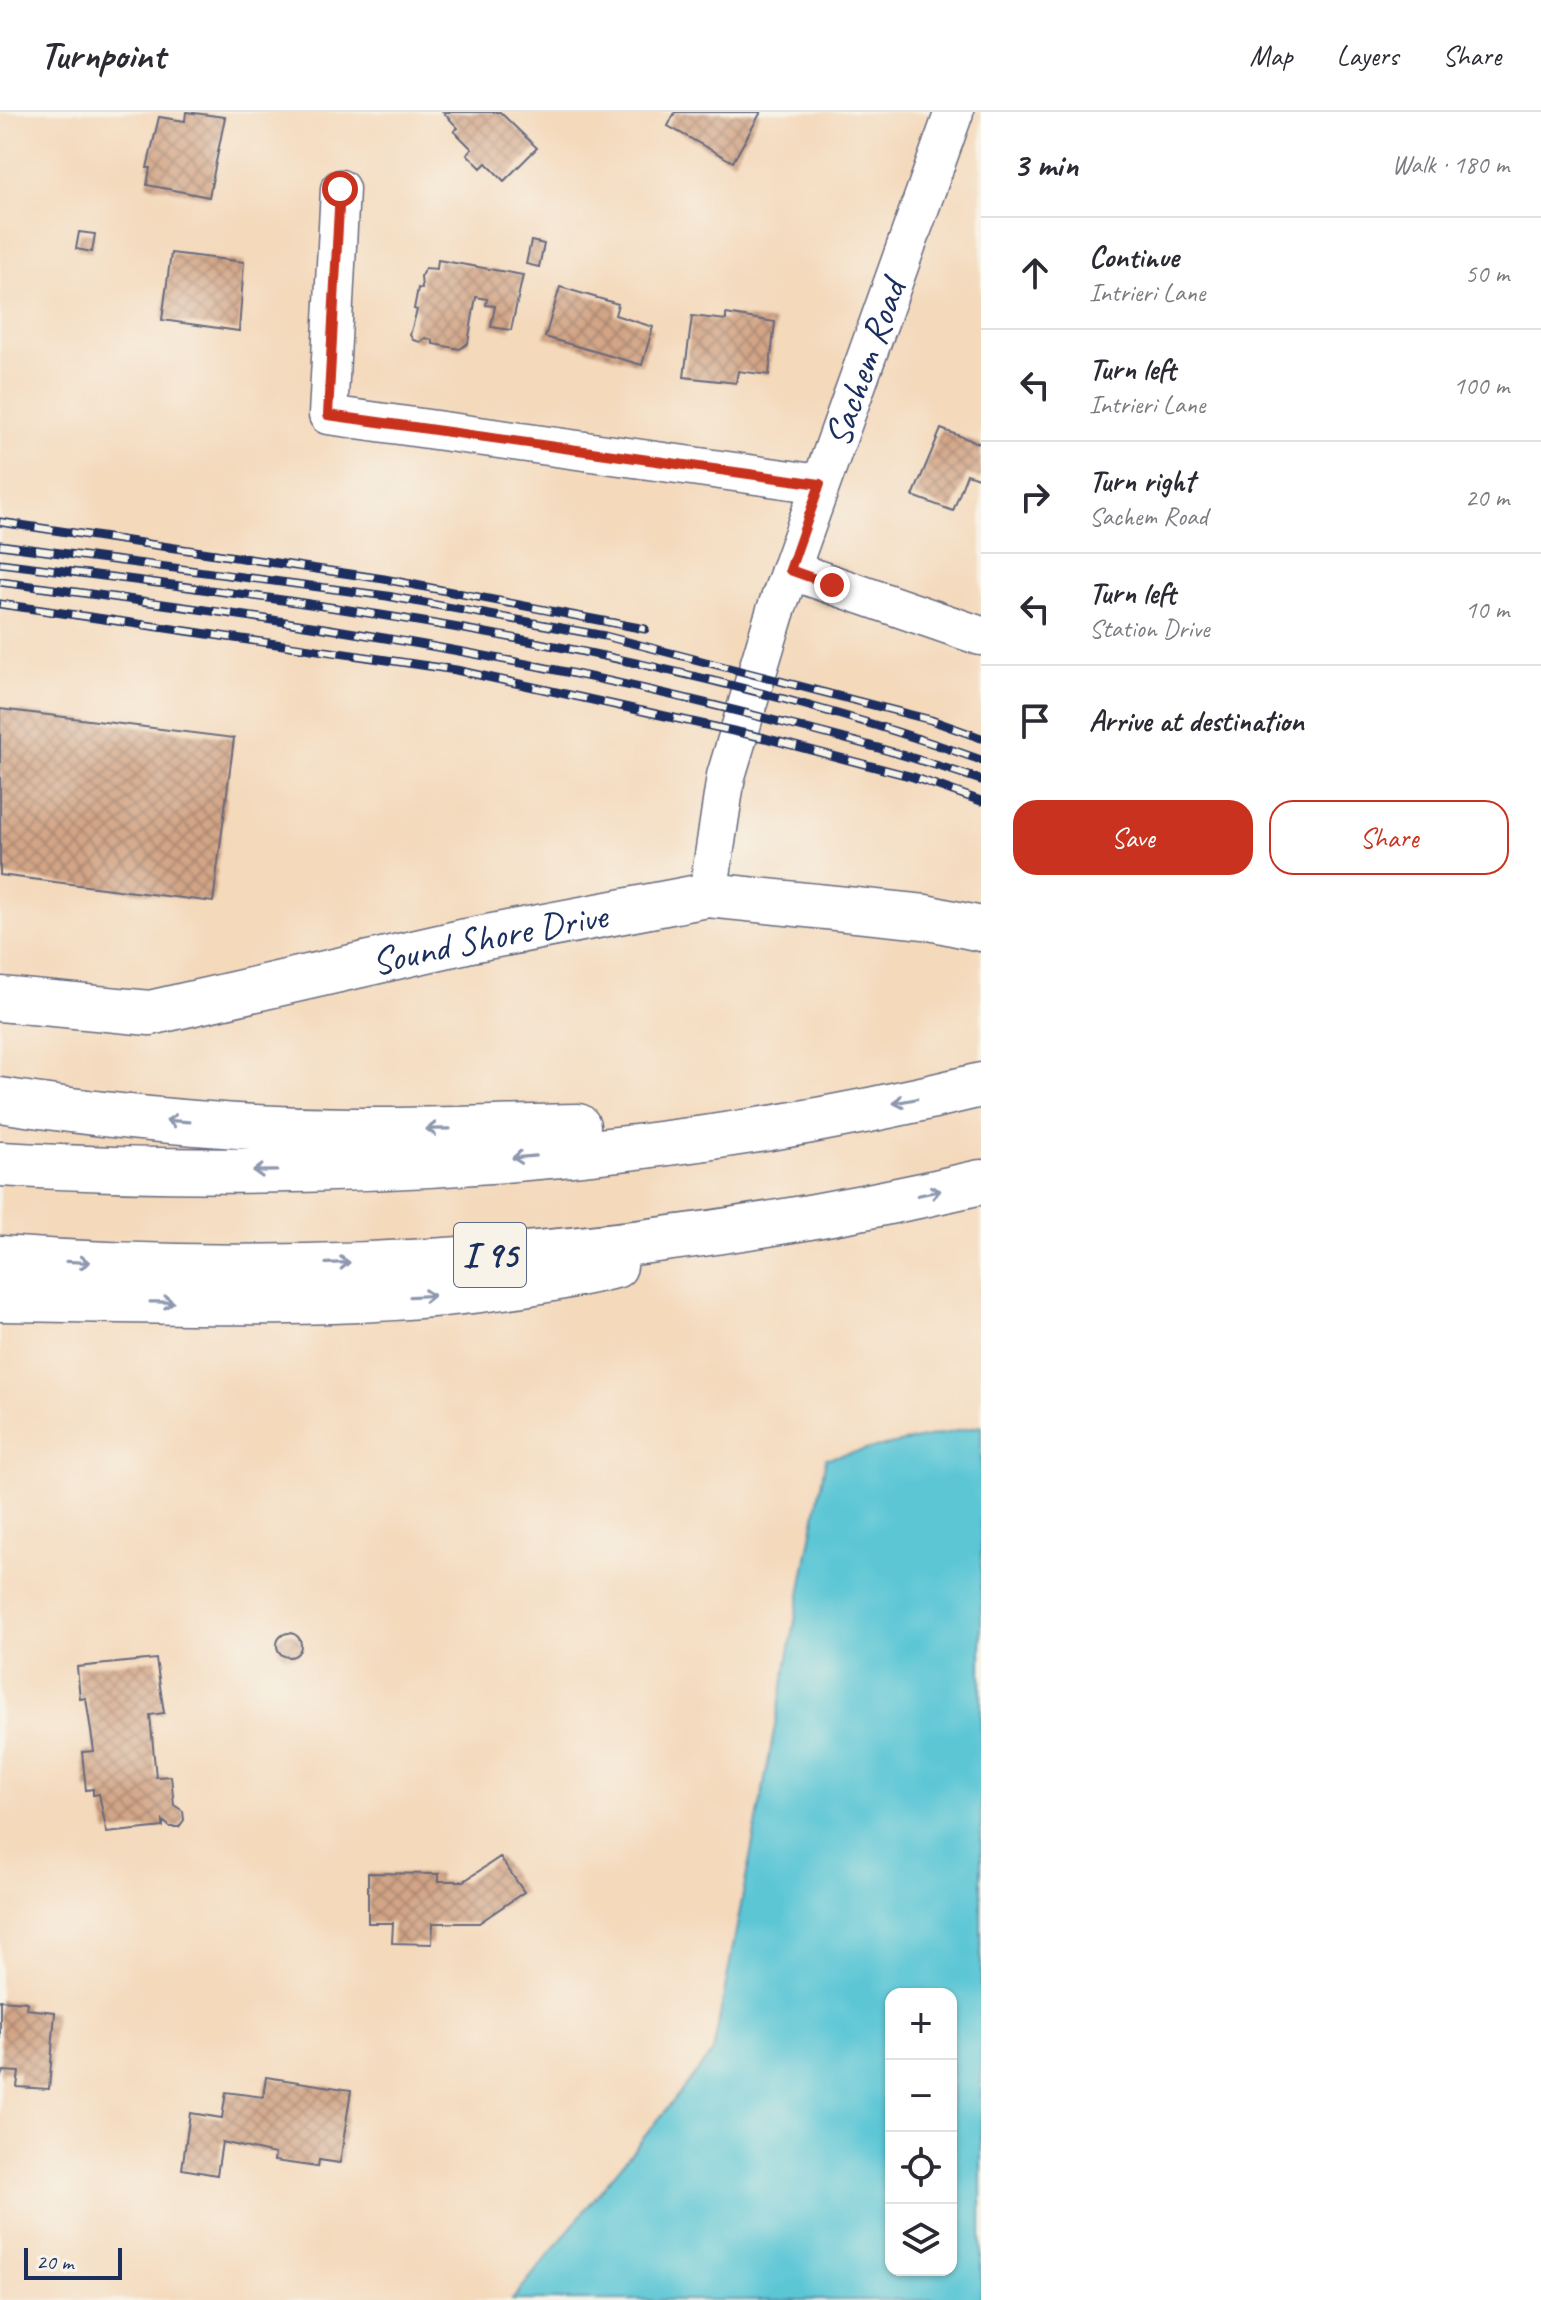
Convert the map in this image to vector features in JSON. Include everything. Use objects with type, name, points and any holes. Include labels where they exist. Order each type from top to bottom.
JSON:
[{"type":"main road","name":"Sound Shore Drive","points":[[0,999],[150,1013],[466,941],[708,895],[925,917],[981,929]]},
{"type":"main road","points":[[0,1164],[204,1172],[398,1167],[561,1154],[796,1121],[981,1085]]},
{"type":"main road","points":[[0,1100],[171,1121],[353,1130],[796,1121]]},
{"type":"main road","name":"I 95","points":[[0,1258],[150,1265],[389,1262],[626,1242],[860,1206],[978,1182]]},
{"type":"main road","points":[[0,1299],[265,1301],[469,1294],[546,1283],[860,1206]]},
{"type":"street","name":"Sachem Road","points":[[708,895],[726,776],[790,570],[954,112]]},
{"type":"street","points":[[340,189],[328,415],[820,484]]},
{"type":"street","points":[[790,570],[981,636]]},
{"type":"water","points":[[981,1426],[981,2300],[512,2300],[713,2052],[826,1458]]},
{"type":"building","points":[[186,112],[225,117],[209,197],[147,185],[150,168],[147,168],[159,117],[185,121]]},
{"type":"building","points":[[443,112],[500,112],[537,148],[504,181],[486,163],[481,168],[467,154],[472,149],[454,131],[458,128]]},
{"type":"building","points":[[675,112],[761,112],[733,162],[668,126]]},
{"type":"building","points":[[79,232],[95,234],[92,252],[76,249]]},
{"type":"building","points":[[531,241],[544,244],[539,267],[526,264]]},
{"type":"building","points":[[171,253],[244,262],[239,331],[162,320]]},
{"type":"building","points":[[438,260],[523,275],[511,330],[491,327],[495,306],[486,305],[487,299],[476,297],[468,343],[460,349],[433,344],[433,340],[425,338],[420,342],[413,340],[410,335],[417,310],[414,309],[418,288],[422,289],[421,276],[425,268],[437,269]]},
{"type":"building","points":[[560,287],[618,304],[615,315],[653,327],[642,365],[545,337]]},
{"type":"building","points":[[726,314],[775,322],[769,375],[738,371],[736,383],[684,377],[692,316],[726,320]]},
{"type":"building","points":[[941,429],[981,444],[981,479],[967,474],[953,511],[913,496]]},
{"type":"building","points":[[0,709],[234,738],[213,902],[0,875]]},
{"type":"building","points":[[289,1633],[300,1640],[301,1645],[294,1656],[289,1657],[278,1650],[277,1645],[284,1634]]},
{"type":"building","points":[[156,1659],[164,1713],[150,1715],[156,1777],[171,1776],[174,1805],[183,1811],[184,1820],[179,1827],[170,1827],[163,1821],[163,1827],[107,1833],[99,1794],[93,1795],[93,1789],[86,1790],[82,1752],[94,1751],[86,1698],[80,1699],[77,1667]]},
{"type":"building","points":[[500,1857],[524,1892],[479,1923],[433,1923],[432,1944],[392,1943],[393,1923],[368,1923],[368,1873],[439,1874],[439,1881],[464,1881]]},
{"type":"building","points":[[0,2000],[27,2002],[26,2009],[55,2012],[49,2089],[17,2087],[19,2072],[3,2071],[0,2078]]},
{"type":"building","points":[[266,2077],[351,2090],[340,2163],[319,2160],[318,2167],[274,2161],[275,2154],[222,2142],[217,2175],[182,2169],[190,2113],[222,2118],[226,2092],[263,2097]]},
{"type":"railway","points":[[0,522],[384,579],[645,629]]},
{"type":"railway","points":[[0,545],[387,596],[605,636],[931,720],[981,738]]},
{"type":"railway","points":[[0,563],[373,614],[619,659],[862,721],[981,760]]},
{"type":"railway","points":[[0,582],[292,623],[580,675],[825,734],[981,780]]},
{"type":"railway","points":[[0,604],[456,670],[765,738],[913,777],[981,801]]},
{"type":"route","points":[[340,189],[328,415],[820,484],[790,570],[832,585]]}]
